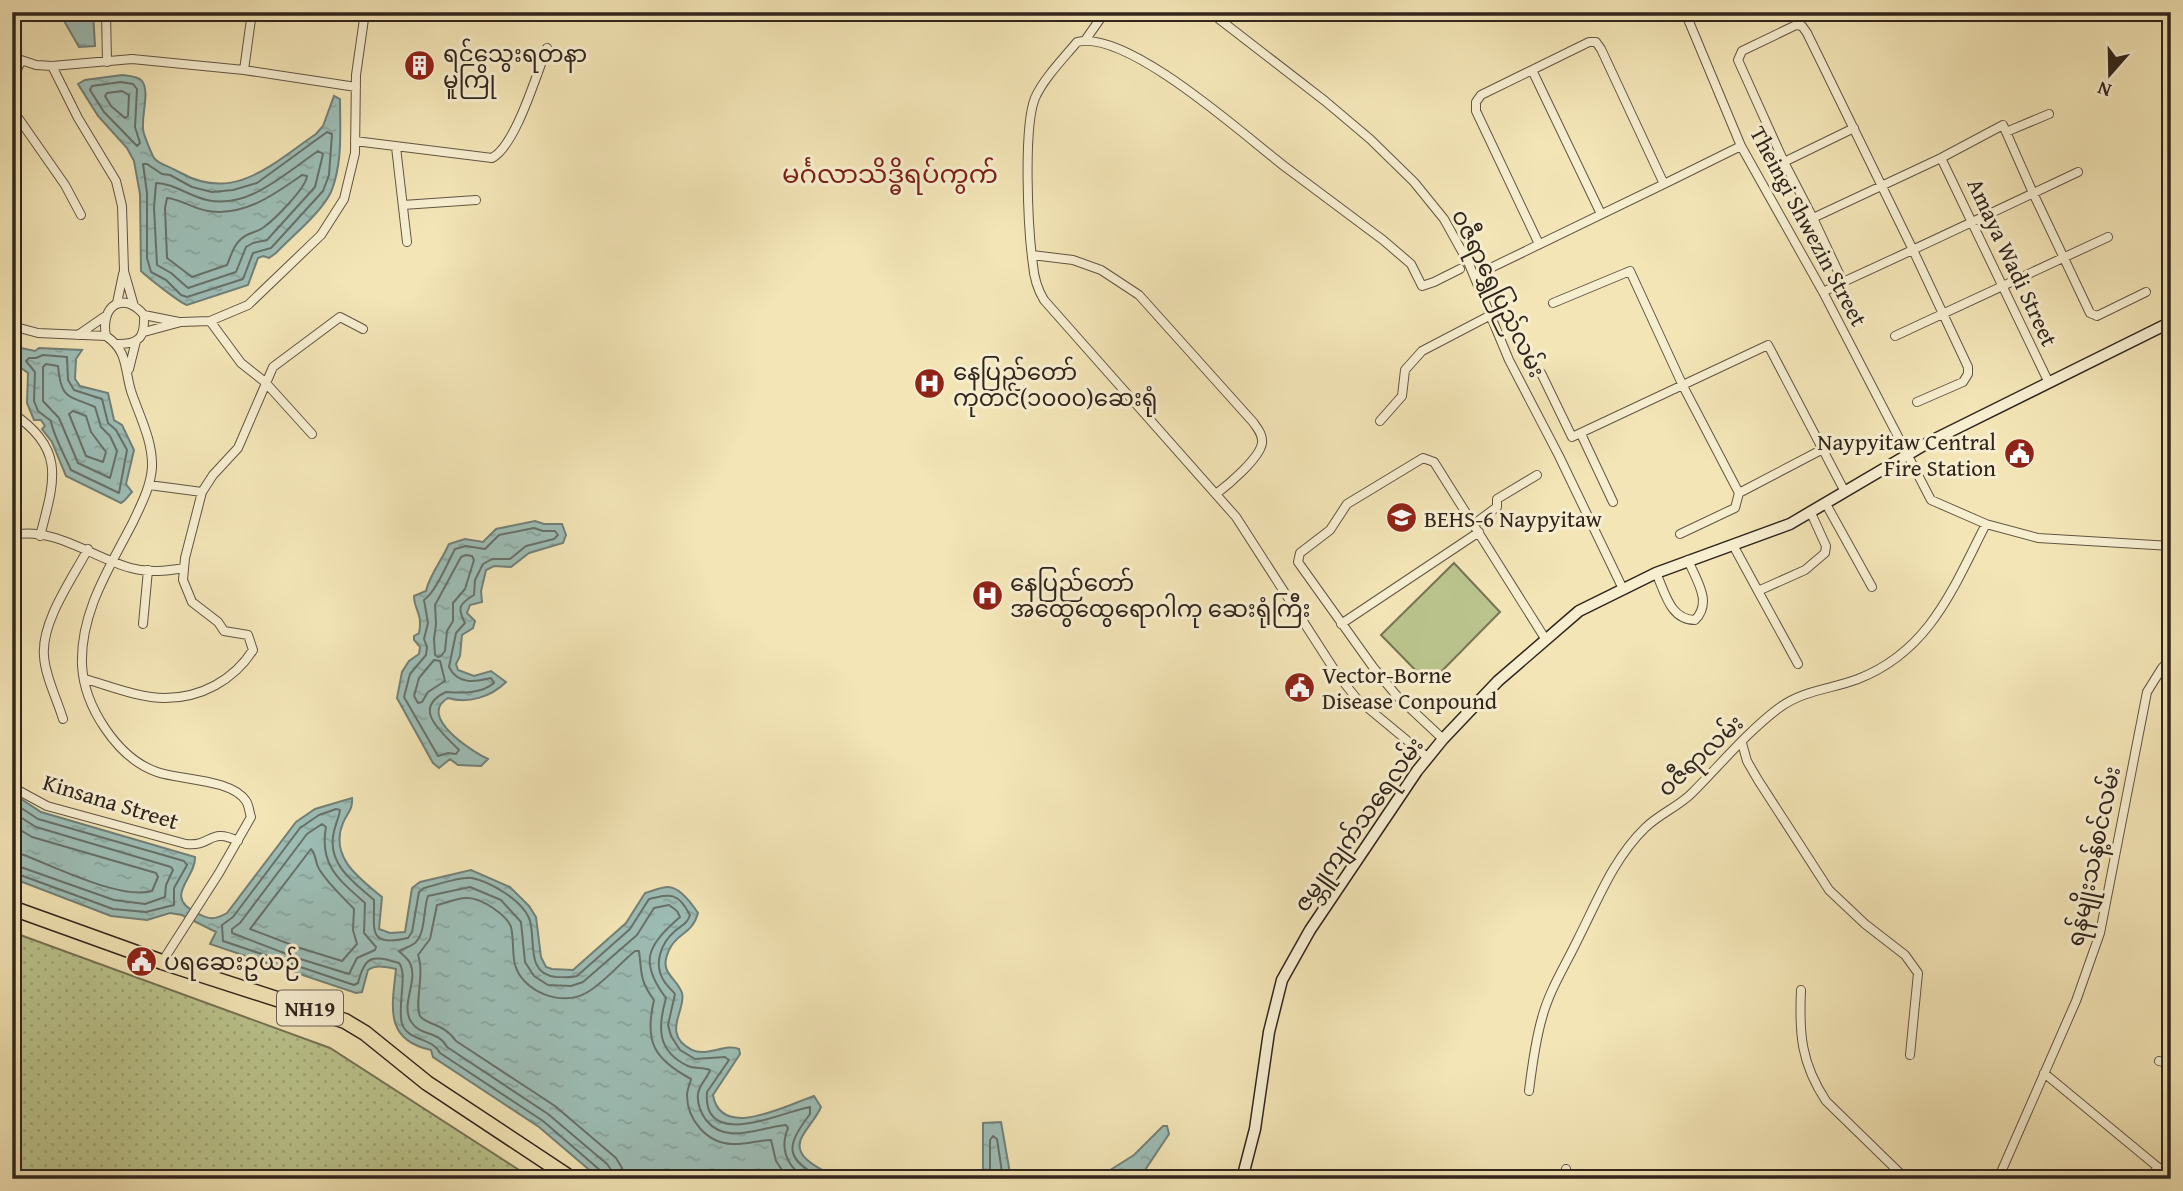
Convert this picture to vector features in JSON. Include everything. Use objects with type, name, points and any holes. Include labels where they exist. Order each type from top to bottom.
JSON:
[{"type":"highway","name":"NH19","points":[[12,908],[162,962],[345,1021],[365,1033],[426,1083],[572,1179]]},
{"type":"main road","name":"ဇမ္ဘူကျက်သရေလမ်း","points":[[1242,1179],[1255,1129],[1269,1032],[1282,980],[1310,930],[1427,757],[1498,681],[1579,611],[1656,573],[1790,524],[1907,454],[2171,321]]},
{"type":"street","points":[[106,12],[107,62]]},
{"type":"street","points":[[244,70],[251,12]]},
{"type":"street","points":[[117,303],[134,306],[145,315],[181,322],[210,321],[248,305],[321,234],[344,199],[355,153],[356,87],[365,12]]},
{"type":"street","points":[[1086,40],[1105,12]]},
{"type":"street","name":"ဝဇီရာရွှေပြည်လမ်း","points":[[1210,12],[1370,139],[1414,182],[1444,219],[1474,276],[1509,360],[1623,589]]},
{"type":"street","name":"Theingi Shwezin Street","points":[[1685,12],[1741,146],[1823,292],[1931,500],[1986,524],[2038,538],[2171,546]]},
{"type":"street","points":[[1843,282],[1738,60],[1742,51],[1797,25],[1802,26],[1854,128],[1968,367],[1968,374],[1963,382],[1917,402]]},
{"type":"street","points":[[1427,757],[1357,699],[1236,517],[1038,290],[1032,255],[1028,156],[1035,98],[1077,42],[1086,40],[1110,46],[1173,79],[1383,240],[1411,264],[1422,286],[1460,269]]},
{"type":"street","points":[[1539,244],[1476,111],[1476,102],[1480,95],[1589,42],[1596,42],[1664,184]]},
{"type":"street","points":[[355,141],[492,158],[501,153],[511,138],[547,48]]},
{"type":"street","points":[[12,80],[17,59],[52,66],[132,59],[244,70],[356,87]]},
{"type":"street","points":[[52,66],[66,97],[116,181],[122,206],[124,271],[117,303],[104,317],[78,335]]},
{"type":"street","points":[[1532,70],[1601,214]]},
{"type":"street","points":[[12,109],[65,185],[81,215]]},
{"type":"street","points":[[2006,132],[2049,114]]},
{"type":"street","points":[[1814,218],[1941,158],[2003,125],[2064,259],[2093,315],[2097,316],[2146,292]]},
{"type":"street","points":[[1784,162],[1854,128]]},
{"type":"street","points":[[1474,276],[1741,146]]},
{"type":"street","points":[[396,147],[407,242]]},
{"type":"street","name":"Amaya Wadi Street","points":[[1941,158],[2049,383]]},
{"type":"street","points":[[1823,292],[2078,172]]},
{"type":"street","points":[[403,205],[477,200]]},
{"type":"street","points":[[1895,336],[2108,237]]},
{"type":"street","points":[[1032,255],[1073,260],[1101,270],[1139,295],[1253,422],[1260,432],[1262,443],[1259,449],[1233,481],[1216,494]]},
{"type":"street","points":[[124,271],[134,306]]},
{"type":"street","points":[[1553,303],[1630,271],[1683,386],[1739,493],[1735,509],[1680,534]]},
{"type":"street","points":[[144,332],[145,315]]},
{"type":"street","points":[[1380,421],[1402,396],[1405,370],[1422,351],[1491,315]]},
{"type":"street","points":[[104,317],[106,336]]},
{"type":"street","points":[[85,679],[144,695],[166,698],[217,686],[243,666],[253,650],[248,635],[224,631],[218,622],[192,601],[183,580],[202,492],[213,475],[238,448],[265,382],[274,367],[340,317],[363,329]]},
{"type":"street","points":[[210,321],[241,363],[265,382],[312,434]]},
{"type":"street","points":[[12,326],[38,333],[106,336],[118,344],[130,344],[144,332],[181,322]]},
{"type":"street","points":[[128,372],[136,341]]},
{"type":"street","points":[[118,344],[145,426],[152,467],[142,504],[88,610],[82,665],[89,699],[106,728],[131,759],[158,772],[215,784],[236,792],[246,801],[251,817],[162,962]]},
{"type":"street","points":[[1541,373],[1572,437],[1768,345],[1844,490]]},
{"type":"street","points":[[12,413],[32,426],[47,447],[53,469],[52,488],[40,536]]},
{"type":"street","points":[[1581,435],[1613,502]]},
{"type":"street","points":[[1739,493],[1823,449]]},
{"type":"street","points":[[1443,739],[1396,695],[1341,624],[1298,562],[1300,553],[1330,530],[1347,504],[1423,458],[1434,462],[1546,640]]},
{"type":"street","points":[[1341,624],[1476,528],[1497,507],[1497,499],[1537,475]]},
{"type":"street","points":[[149,485],[202,492]]},
{"type":"street","points":[[1826,504],[1872,587]]},
{"type":"street","points":[[1758,591],[1805,570],[1825,553],[1826,546],[1811,513]]},
{"type":"street","name":"ဝဇီရာလမ်း","points":[[1529,1091],[1542,1018],[1549,997],[1606,881],[1626,851],[1646,827],[1685,800],[1780,707],[1804,694],[1856,680],[1898,658],[1920,638],[1942,610],[1986,524]]},
{"type":"street","points":[[12,535],[20,533],[40,536],[88,549],[132,569],[160,572],[184,568]]},
{"type":"street","points":[[1733,545],[1798,664]]},
{"type":"street","points":[[63,719],[44,657],[44,636],[88,549]]},
{"type":"street","points":[[1656,573],[1677,615],[1686,620],[1695,620],[1703,612],[1704,598],[1688,560]]},
{"type":"street","points":[[144,624],[148,570]]},
{"type":"street","name":"ရန်မျိုးသန့်စင်လမ်း","points":[[1998,1179],[2076,1001],[2100,933],[2147,692],[2161,668],[2171,658]]},
{"type":"street","points":[[1742,743],[1747,761],[1829,890],[1905,955],[1918,972],[1909,1055]]},
{"type":"street","name":"Kinsana Street","points":[[12,787],[47,806],[186,844],[198,845],[223,834],[238,841]]},
{"type":"street","points":[[1801,990],[1799,1020],[1803,1054],[1816,1086],[1834,1109],[1906,1179]]},
{"type":"street","points":[[2159,1061],[2171,1064]]},
{"type":"street","points":[[2044,1073],[2171,1178]]},
{"type":"street","points":[[2150,1179],[2158,1167]]},
{"type":"street","points":[[1565,1179],[1566,1169]]},
{"type":"green space","points":[[1454,563],[1500,612],[1429,684],[1381,635]]},
{"type":"green space","points":[[12,932],[330,1048],[533,1179],[12,1179]]},
{"type":"water","points":[[59,12],[93,12],[95,46],[79,47]]},
{"type":"water","points":[[122,75],[138,78],[144,86],[143,128],[156,161],[201,181],[219,184],[253,176],[284,157],[316,134],[323,126],[334,96],[340,99],[339,158],[331,192],[313,216],[276,253],[269,258],[258,258],[248,285],[187,305],[141,271],[140,194],[134,161],[127,148],[98,116],[78,84],[85,80]]},
{"type":"water","points":[[21,348],[35,351],[39,348],[82,350],[76,359],[75,379],[80,386],[108,393],[114,420],[122,425],[134,450],[126,484],[132,492],[121,503],[66,476],[52,442],[42,429],[45,426],[41,420],[34,420],[27,403],[28,373],[17,365],[17,355]]},
{"type":"water","points":[[535,521],[562,524],[566,535],[563,543],[529,553],[511,567],[494,566],[486,570],[481,591],[482,602],[470,605],[467,613],[475,621],[473,628],[462,635],[460,656],[456,664],[458,670],[474,676],[491,671],[506,682],[486,695],[471,700],[448,698],[440,705],[439,714],[450,732],[470,749],[488,759],[481,766],[458,765],[450,759],[439,768],[433,763],[397,698],[402,672],[409,661],[419,654],[420,647],[414,640],[420,626],[414,596],[426,591],[449,544],[465,539],[483,542],[496,529]]},
{"type":"water","points":[[12,793],[41,812],[195,857],[191,873],[183,887],[182,900],[197,913],[212,918],[227,913],[296,822],[315,809],[352,798],[351,809],[340,835],[340,846],[349,866],[382,897],[379,929],[390,933],[405,932],[412,888],[420,882],[471,870],[510,887],[529,906],[536,917],[541,957],[546,967],[552,969],[573,970],[626,923],[645,893],[665,887],[677,890],[698,913],[692,926],[672,944],[666,958],[667,970],[679,987],[683,999],[676,1029],[678,1037],[683,1044],[698,1052],[739,1049],[740,1054],[713,1095],[719,1109],[728,1116],[756,1116],[814,1096],[821,1107],[803,1135],[800,1150],[810,1163],[840,1179],[600,1179],[539,1127],[433,1057],[431,1050],[405,1038],[394,1020],[396,969],[371,968],[368,970],[362,992],[356,993],[210,944],[216,932],[182,915],[170,913],[147,920],[111,916],[12,878]]},
{"type":"water","points":[[1001,1122],[1011,1179],[983,1179],[983,1123]]},
{"type":"water","points":[[1163,1126],[1167,1126],[1169,1134],[1139,1179],[1096,1179],[1134,1155]]},
{"type":"place","name":"ရင်သွေးရတနာ မူကြို","points":[[420,66]]},
{"type":"place","name":"နေပြည်တော် ကုတင်(၁၀၀၀)ဆေးရုံ","points":[[930,384]]},
{"type":"place","name":"Naypyitaw Central Fire Station","points":[[2019,454]]},
{"type":"place","name":"BEHS-6 Naypyitaw","points":[[1401,518]]},
{"type":"place","name":"နေပြည်တော် အထွေထွေရောဂါကု ဆေးရုံကြီး","points":[[987,595]]},
{"type":"place","name":"Vector-Borne Disease Conpound","points":[[1299,687]]},
{"type":"place","name":"ပရဆေးဥယဉ်","points":[[141,961]]},
{"type":"district","name":"မင်္ဂလာသိဒ္ဓိရပ်ကွက်","points":[[890,173]]}]
